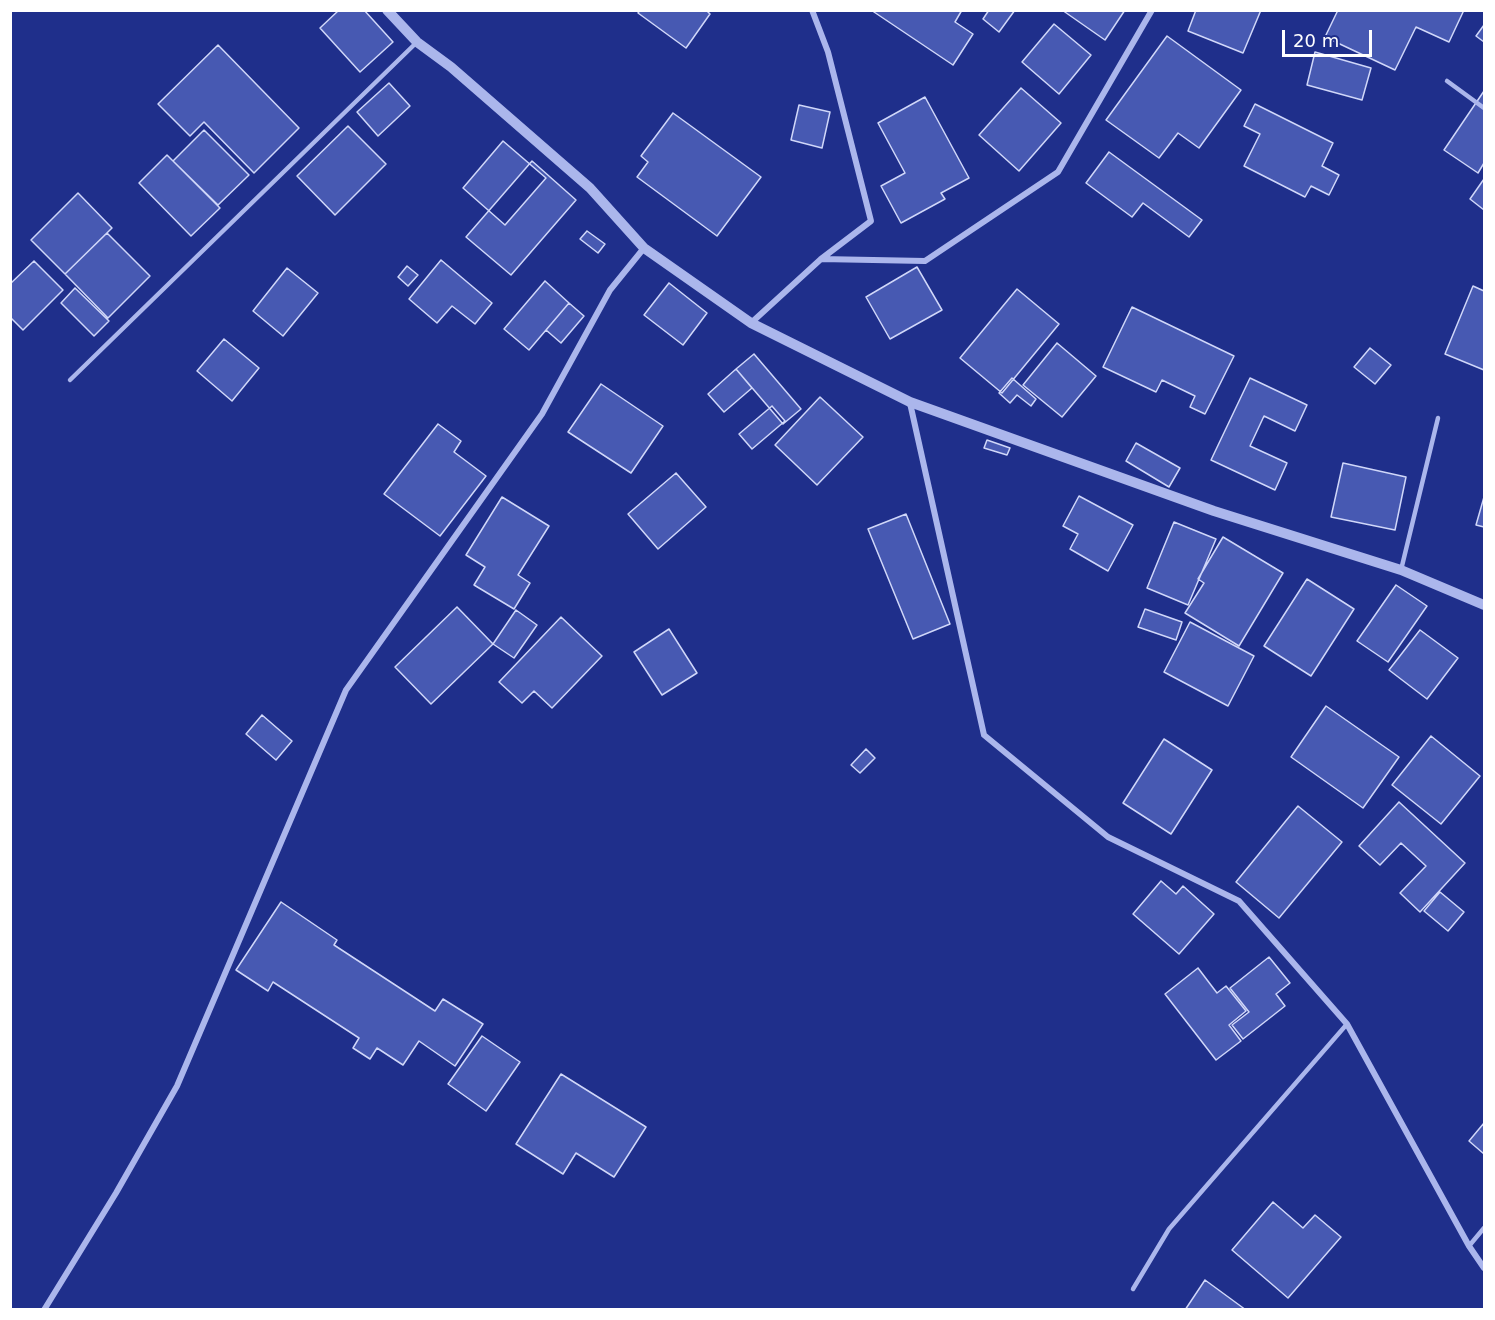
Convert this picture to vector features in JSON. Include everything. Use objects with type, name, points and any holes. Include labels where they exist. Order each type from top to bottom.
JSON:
[{"type":"street","points":[[387,10],[417,42],[452,67],[590,188],[644,248],[751,323],[910,402],[1214,511],[1401,570],[1485,605]]},
{"type":"street","points":[[751,323],[821,259],[871,221],[828,52],[812,10]]},
{"type":"street","points":[[821,259],[925,261],[1058,172],[1152,10]]},
{"type":"street","points":[[44,1310],[116,1193],[177,1086],[346,690],[542,414],[610,290],[644,248]]},
{"type":"street","points":[[910,402],[984,735],[1108,837],[1239,901],[1347,1024],[1469,1246],[1485,1268]]},
{"type":"lane","points":[[70,380],[417,42]]},
{"type":"lane","points":[[1447,81],[1485,108]]},
{"type":"lane","points":[[1401,570],[1438,418]]},
{"type":"lane","points":[[1133,1289],[1169,1229],[1347,1024]]},
{"type":"lane","points":[[1469,1246],[1485,1228]]},
{"type":"building","points":[[339,10],[364,10],[393,42],[360,72],[320,28]]},
{"type":"building","points":[[640,10],[706,10],[710,14],[686,48],[638,13]]},
{"type":"building","points":[[871,10],[962,10],[955,22],[973,34],[953,65]]},
{"type":"building","points":[[989,10],[1015,10],[999,32],[983,19]]},
{"type":"building","points":[[1062,10],[1125,10],[1105,40]]},
{"type":"building","points":[[1196,10],[1261,10],[1243,53],[1188,31]]},
{"type":"building","points":[[1338,10],[1464,10],[1449,42],[1416,27],[1395,70],[1325,37]]},
{"type":"building","points":[[1054,24],[1091,55],[1059,94],[1022,62]]},
{"type":"building","points":[[1484,25],[1484,42],[1476,36]]},
{"type":"building","points":[[1167,36],[1241,90],[1199,148],[1178,133],[1159,158],[1106,120]]},
{"type":"building","points":[[218,45],[299,128],[254,173],[204,122],[190,136],[158,104]]},
{"type":"building","points":[[1315,52],[1371,68],[1362,100],[1307,85]]},
{"type":"building","points":[[389,83],[410,106],[378,136],[357,112]]},
{"type":"building","points":[[1021,88],[1061,123],[1019,171],[979,135]]},
{"type":"building","points":[[1484,91],[1484,163],[1478,173],[1444,150]]},
{"type":"building","points":[[925,97],[969,178],[941,193],[945,199],[901,223],[881,186],[905,173],[878,123]]},
{"type":"building","points":[[1255,104],[1333,143],[1322,166],[1339,175],[1329,195],[1311,186],[1305,197],[1244,166],[1260,134],[1244,126]]},
{"type":"building","points":[[799,105],[830,112],[822,148],[791,140]]},
{"type":"building","points":[[673,113],[761,177],[717,236],[637,177],[648,162],[641,156]]},
{"type":"building","points":[[348,126],[386,164],[335,215],[297,176]]},
{"type":"building","points":[[204,130],[249,175],[218,205],[173,161]]},
{"type":"building","points":[[503,141],[546,178],[505,225],[463,188]]},
{"type":"building","points":[[1109,152],[1202,220],[1189,237],[1143,203],[1132,217],[1086,183]]},
{"type":"building","points":[[167,155],[220,208],[191,236],[139,183]]},
{"type":"building","points":[[532,161],[576,200],[511,275],[466,237]]},
{"type":"building","points":[[1484,179],[1484,210],[1470,199]]},
{"type":"building","points":[[78,193],[112,228],[65,274],[31,240]]},
{"type":"building","points":[[587,231],[605,244],[598,253],[580,239]]},
{"type":"building","points":[[107,233],[150,276],[108,318],[65,274]]},
{"type":"building","points":[[441,260],[492,303],[475,324],[452,306],[437,323],[409,299]]},
{"type":"building","points":[[34,261],[63,290],[23,330],[10,317],[10,284]]},
{"type":"building","points":[[407,266],[418,275],[408,286],[398,277]]},
{"type":"building","points":[[917,267],[942,310],[890,339],[866,297]]},
{"type":"building","points":[[287,268],[318,293],[283,336],[253,311]]},
{"type":"building","points":[[545,281],[569,303],[529,350],[504,329]]},
{"type":"building","points":[[669,283],[707,313],[683,345],[644,315]]},
{"type":"building","points":[[1473,286],[1484,291],[1484,370],[1445,354]]},
{"type":"building","points":[[75,288],[109,321],[94,336],[61,303]]},
{"type":"building","points":[[1017,289],[1059,324],[1002,393],[960,358]]},
{"type":"building","points":[[569,303],[584,316],[561,343],[546,330]]},
{"type":"building","points":[[1132,307],[1234,356],[1205,414],[1190,407],[1195,396],[1162,380],[1156,392],[1103,367]]},
{"type":"building","points":[[224,339],[259,368],[232,401],[197,371]]},
{"type":"building","points":[[1057,343],[1096,376],[1062,417],[1023,385]]},
{"type":"building","points":[[1370,348],[1391,365],[1375,384],[1354,367]]},
{"type":"building","points":[[754,354],[801,409],[783,424],[736,369]]},
{"type":"building","points":[[736,369],[752,388],[724,412],[708,394]]},
{"type":"building","points":[[1012,378],[1036,399],[1031,406],[1017,395],[1010,403],[999,393]]},
{"type":"building","points":[[1250,378],[1307,405],[1295,431],[1264,416],[1250,446],[1287,463],[1275,490],[1211,460]]},
{"type":"building","points":[[601,384],[663,426],[631,473],[568,432]]},
{"type":"building","points":[[820,397],[863,437],[817,485],[775,445]]},
{"type":"building","points":[[772,406],[785,421],[752,449],[739,434]]},
{"type":"building","points":[[438,424],[461,441],[454,452],[486,476],[440,536],[384,494]]},
{"type":"building","points":[[987,440],[1010,448],[1007,455],[984,448]]},
{"type":"building","points":[[1136,443],[1180,468],[1169,487],[1126,461]]},
{"type":"building","points":[[1343,463],[1406,477],[1395,530],[1331,517]]},
{"type":"building","points":[[676,473],[706,507],[658,549],[628,514]]},
{"type":"building","points":[[1079,496],[1133,525],[1108,571],[1070,549],[1078,534],[1063,526]]},
{"type":"building","points":[[502,497],[549,526],[518,575],[530,583],[514,609],[474,585],[485,567],[466,555]]},
{"type":"building","points":[[1484,497],[1484,527],[1476,525]]},
{"type":"building","points":[[906,514],[950,624],[913,639],[868,529]]},
{"type":"building","points":[[1174,522],[1216,539],[1188,605],[1147,588]]},
{"type":"building","points":[[1223,537],[1283,573],[1239,646],[1185,613],[1204,583],[1198,579]]},
{"type":"building","points":[[1307,579],[1354,609],[1311,676],[1264,646]]},
{"type":"building","points":[[1396,585],[1427,606],[1388,662],[1357,641]]},
{"type":"building","points":[[457,607],[493,644],[431,704],[395,667]]},
{"type":"building","points":[[1145,609],[1182,622],[1176,640],[1138,627]]},
{"type":"building","points":[[516,610],[537,625],[514,658],[493,644]]},
{"type":"building","points":[[561,617],[602,656],[552,708],[534,691],[522,703],[499,682]]},
{"type":"building","points":[[1190,622],[1254,656],[1228,706],[1164,672]]},
{"type":"building","points":[[669,629],[697,673],[662,695],[634,652]]},
{"type":"building","points":[[1420,630],[1458,658],[1427,699],[1389,670]]},
{"type":"building","points":[[1326,706],[1399,757],[1363,808],[1291,757]]},
{"type":"building","points":[[262,715],[292,741],[276,760],[246,734]]},
{"type":"building","points":[[1431,736],[1480,776],[1441,824],[1392,785]]},
{"type":"building","points":[[1164,739],[1212,770],[1171,834],[1123,803]]},
{"type":"building","points":[[866,749],[875,758],[860,773],[851,765]]},
{"type":"building","points":[[1399,802],[1465,863],[1420,912],[1400,893],[1426,866],[1401,843],[1380,865],[1359,846]]},
{"type":"building","points":[[1298,806],[1342,842],[1279,918],[1236,882]]},
{"type":"building","points":[[1161,881],[1176,894],[1183,886],[1214,914],[1179,954],[1133,914]]},
{"type":"building","points":[[1440,892],[1464,912],[1448,931],[1424,911]]},
{"type":"building","points":[[281,902],[337,940],[334,945],[435,1011],[443,999],[483,1024],[455,1066],[419,1041],[403,1065],[377,1048],[370,1059],[353,1048],[359,1038],[273,982],[268,991],[236,970]]},
{"type":"building","points":[[1269,957],[1290,983],[1276,994],[1285,1006],[1243,1039],[1232,1025],[1249,1012],[1230,988]]},
{"type":"building","points":[[1198,968],[1217,993],[1226,986],[1246,1011],[1229,1025],[1241,1041],[1216,1060],[1165,994]]},
{"type":"building","points":[[482,1036],[520,1062],[486,1111],[448,1084]]},
{"type":"building","points":[[561,1074],[646,1127],[614,1177],[576,1153],[563,1174],[516,1144]]},
{"type":"building","points":[[1484,1123],[1484,1154],[1469,1141]]},
{"type":"building","points":[[1273,1202],[1303,1228],[1315,1215],[1341,1237],[1288,1298],[1232,1250]]},
{"type":"building","points":[[1205,1280],[1246,1310],[1185,1310]]}]
